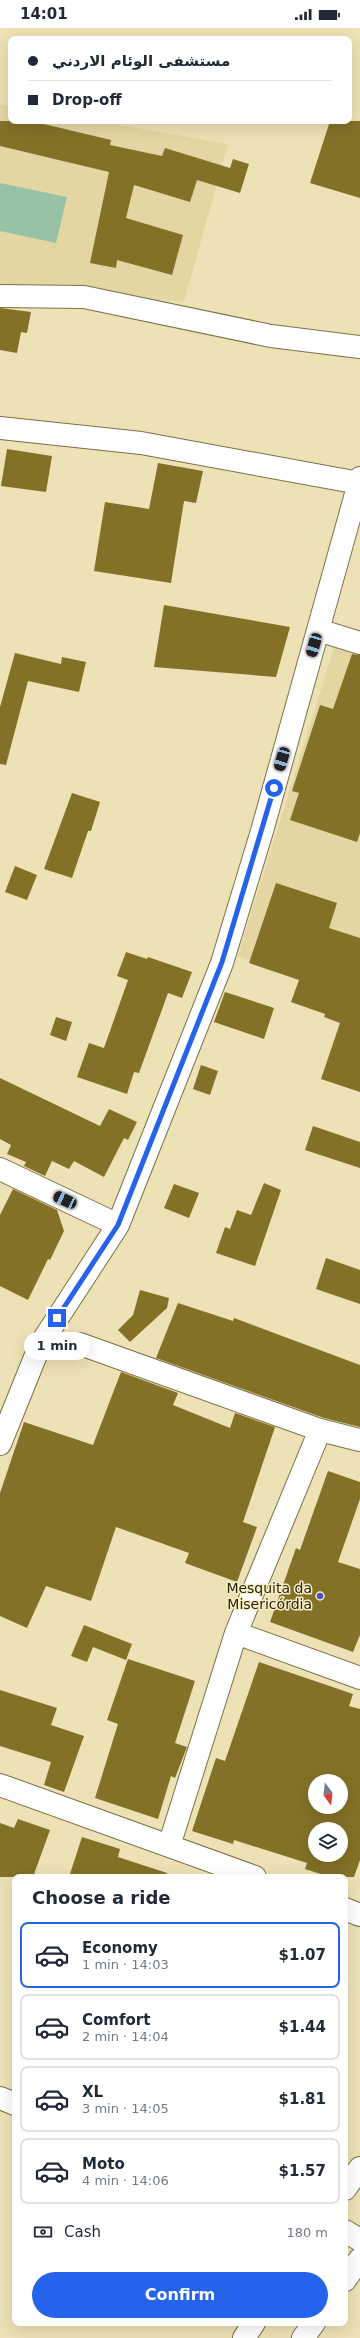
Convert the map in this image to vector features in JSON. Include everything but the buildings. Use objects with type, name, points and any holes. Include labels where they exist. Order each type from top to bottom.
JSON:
[{"type":"street","points":[[0,296],[84,297],[271,336],[360,347]]},
{"type":"street","points":[[0,428],[141,443],[359,481],[262,831],[222,962],[118,1225],[40,1345],[0,1444]]},
{"type":"street","points":[[318,630],[360,643]]},
{"type":"street","points":[[0,1169],[118,1225]]},
{"type":"street","points":[[40,1345],[80,1344],[320,1430],[360,1440]]},
{"type":"street","points":[[169,1846],[236,1633],[320,1430]]},
{"type":"street","points":[[236,1633],[360,1678]]},
{"type":"street","points":[[0,1785],[247,1874]]},
{"type":"street","points":[[348,1910],[360,1915]]},
{"type":"street","points":[[0,2098],[12,2103]]},
{"type":"street","points":[[348,2185],[360,2168]]},
{"type":"street","points":[[348,2233],[360,2240]]},
{"type":"street","points":[[348,2276],[360,2259]]},
{"type":"street","points":[[244,2338],[252,2326]]},
{"type":"street","points":[[303,2338],[312,2326]]},
{"type":"shaded area","points":[[0,104],[8,105],[8,124],[114,124],[228,144],[184,302],[0,286]]},
{"type":"shaded area","points":[[334,648],[360,656],[360,996],[238,956]]},
{"type":"green space","points":[[0,183],[67,197],[56,243],[0,231]]},
{"type":"place","name":"Mesquita da Misericórdia","points":[[320,1596]]},
{"type":"route","points":[[57,1318],[118,1225],[222,962],[274,788]]}]
